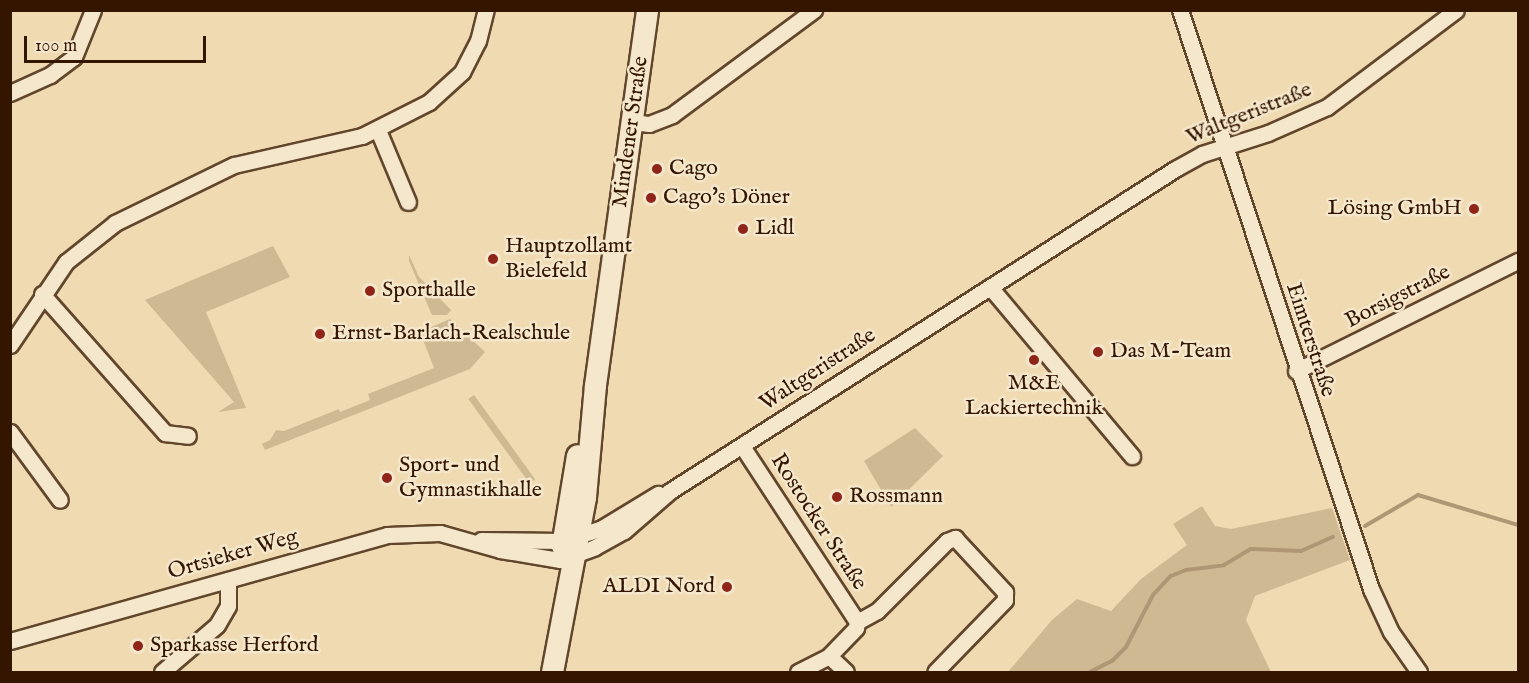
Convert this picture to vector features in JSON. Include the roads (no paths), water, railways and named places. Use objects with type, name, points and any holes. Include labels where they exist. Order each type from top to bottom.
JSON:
[{"type":"street","points":[[10,93],[57,71],[74,57],[93,10]]},
{"type":"street","points":[[10,345],[42,294],[66,262],[98,234],[208,176],[259,157],[333,144],[378,130],[429,102],[462,72],[478,41],[486,10]]},
{"type":"street","name":"Mindener Straße","points":[[551,672],[568,548],[591,455],[598,361],[634,122],[647,10]]},
{"type":"street","points":[[634,122],[650,124],[672,116],[814,10]]},
{"type":"street","name":"Eimterstraße","points":[[1180,10],[1226,146],[1296,371],[1371,590],[1391,632],[1419,672]]},
{"type":"street","name":"Waltgeristraße","points":[[568,548],[624,531],[670,491],[1175,169],[1226,146],[1269,133],[1327,107],[1456,10]]},
{"type":"street","points":[[378,130],[408,202]]},
{"type":"street","name":"Borsigstraße","points":[[1296,371],[1518,261]]},
{"type":"street","points":[[990,287],[1132,456]]},
{"type":"street","points":[[42,294],[165,433],[188,436]]},
{"type":"street","points":[[10,432],[60,500]]},
{"type":"street","name":"Rostocker Straße","points":[[742,446],[857,622],[856,628],[829,656],[798,672]]},
{"type":"street","name":"Ortsieker Weg","points":[[10,641],[395,534],[426,531],[469,541],[568,548]]},
{"type":"street","name":"Rostocker Straße","points":[[857,622],[877,611],[947,541],[955,538],[1005,591],[1005,600],[935,672]]},
{"type":"street","points":[[162,672],[217,625],[228,606],[228,580]]},
{"type":"street","points":[[208,585],[224,612]]},
{"type":"street","points":[[829,656],[846,672]]},
{"type":"waterway","points":[[1365,526],[1418,495],[1518,525]]},
{"type":"waterway","points":[[1090,672],[1112,661],[1126,647],[1153,595],[1171,576],[1186,570],[1224,565],[1251,549],[1301,551],[1333,537]]},
{"type":"place","name":"Cago","points":[[657,169]]},
{"type":"place","name":"Cago's Döner","points":[[651,198]]},
{"type":"place","name":"Lösing GmbH","points":[[1474,209]]},
{"type":"place","name":"Lidl","points":[[743,229]]},
{"type":"place","name":"Hauptzollamt Bielefeld","points":[[493,259]]},
{"type":"place","name":"Sporthalle","points":[[370,291]]},
{"type":"place","name":"Ernst-Barlach-Realschule","points":[[320,334]]},
{"type":"place","name":"Das M-Team","points":[[1098,352]]},
{"type":"place","name":"M&E Lackiertechnik","points":[[1034,360]]},
{"type":"place","name":"Sport- und Gymnastikhalle","points":[[387,478]]},
{"type":"place","name":"Rossmann","points":[[837,497]]},
{"type":"place","name":"ALDI Nord","points":[[727,587]]},
{"type":"place","name":"Sparkasse Herford","points":[[138,646]]}]
